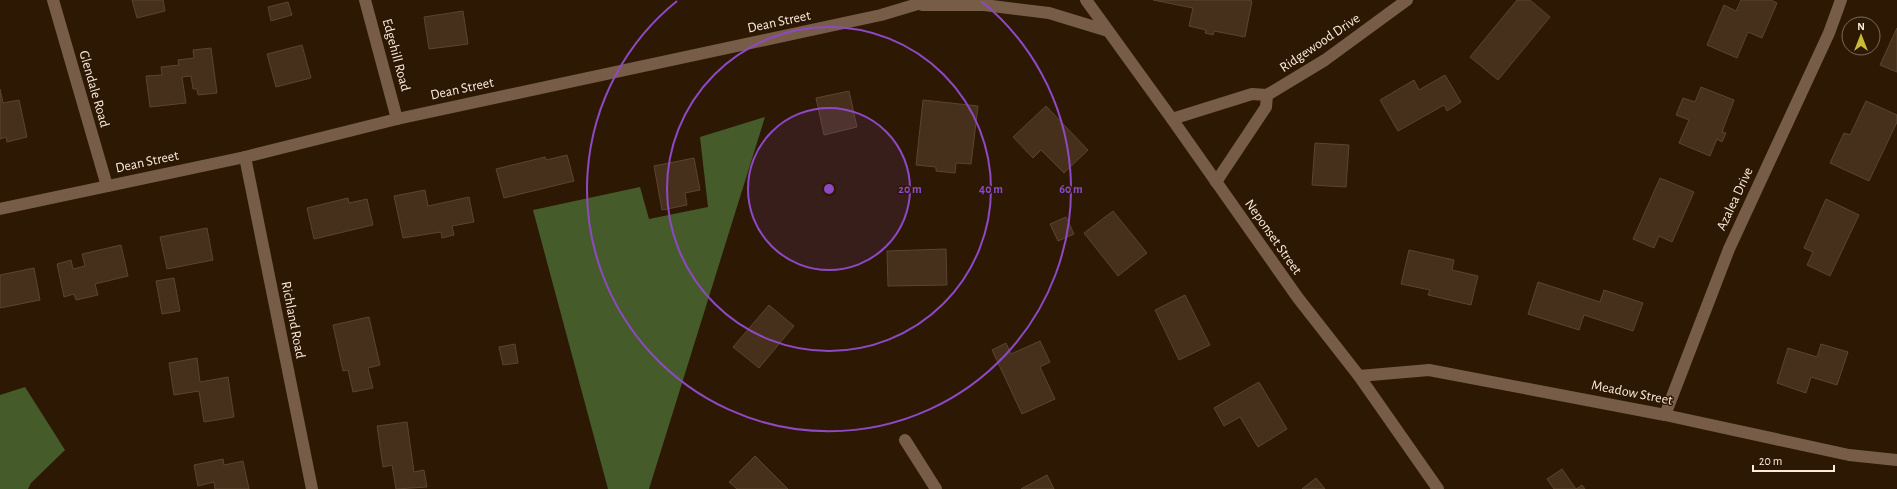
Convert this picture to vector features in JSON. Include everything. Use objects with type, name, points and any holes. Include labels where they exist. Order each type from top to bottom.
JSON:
[{"type":"street","name":"Glendale Road","points":[[53,0],[107,186]]},
{"type":"street","name":"Edgehill Road","points":[[365,0],[397,119]]},
{"type":"street","name":"Dean Street","points":[[0,209],[245,157],[397,119],[881,15],[915,3],[931,0]]},
{"type":"street","name":"Neponset Street","points":[[1086,0],[1298,298],[1359,376],[1438,489]]},
{"type":"street","name":"Ridgewood Drive","points":[[1172,119],[1252,94],[1267,95],[1325,60],[1407,0]]},
{"type":"street","name":"Azalea Drive","points":[[1665,415],[1729,249],[1829,33],[1841,0]]},
{"type":"street","points":[[915,3],[984,5],[1049,13],[1108,31]]},
{"type":"street","points":[[1216,182],[1266,107],[1267,95]]},
{"type":"street","name":"Richland Road","points":[[245,157],[312,489]]},
{"type":"street","name":"Meadow Street","points":[[1359,376],[1429,370],[1665,415],[1849,455],[1897,460]]},
{"type":"street","points":[[905,440],[936,489]]},
{"type":"green space","points":[[765,117],[649,489],[608,489],[533,210],[640,187],[649,219],[708,207],[700,137]]},
{"type":"green space","points":[[25,387],[65,450],[31,483],[28,489],[0,489],[0,395]]},
{"type":"building","points":[[132,0],[163,0],[165,11],[137,18]]},
{"type":"building","points":[[1153,0],[1252,1],[1245,37],[1214,31],[1213,35],[1205,33],[1206,30],[1189,26],[1193,8]]},
{"type":"building","points":[[1517,0],[1530,0],[1550,17],[1498,80],[1470,57]]},
{"type":"building","points":[[1741,0],[1771,0],[1777,3],[1762,38],[1748,32],[1737,58],[1707,45],[1724,5],[1736,11]]},
{"type":"building","points":[[288,2],[292,15],[271,21],[268,7]]},
{"type":"building","points":[[463,11],[468,44],[429,49],[424,17]]},
{"type":"building","points":[[1897,28],[1897,72],[1880,65]]},
{"type":"building","points":[[302,45],[311,78],[276,87],[267,54]]},
{"type":"building","points":[[211,48],[217,93],[198,95],[197,89],[193,89],[191,76],[182,77],[186,103],[150,107],[146,76],[162,75],[161,67],[179,65],[178,60],[194,58],[193,50]]},
{"type":"building","points":[[1445,75],[1461,102],[1447,111],[1444,105],[1398,131],[1380,100],[1414,80],[1419,90]]},
{"type":"building","points":[[1701,87],[1734,100],[1722,132],[1726,133],[1722,142],[1717,139],[1710,156],[1679,143],[1689,120],[1676,115],[1683,98],[1695,102]]},
{"type":"building","points":[[0,89],[3,103],[19,100],[27,137],[7,142],[6,137],[0,139]]},
{"type":"building","points":[[849,91],[857,127],[824,135],[816,98]]},
{"type":"building","points":[[923,100],[978,106],[971,164],[956,163],[955,173],[936,171],[936,167],[916,165]]},
{"type":"building","points":[[1866,101],[1897,115],[1897,122],[1869,181],[1830,163],[1844,133],[1850,135]]},
{"type":"building","points":[[1046,106],[1088,150],[1064,173],[1041,150],[1033,158],[1013,137]]},
{"type":"building","points":[[1315,143],[1349,145],[1346,187],[1312,185]]},
{"type":"building","points":[[567,155],[574,181],[504,198],[496,169],[545,157],[546,160]]},
{"type":"building","points":[[694,158],[700,190],[685,193],[687,205],[662,210],[654,166]]},
{"type":"building","points":[[1660,178],[1694,192],[1672,242],[1659,236],[1654,248],[1633,239]]},
{"type":"building","points":[[425,190],[428,206],[469,197],[474,222],[452,226],[454,235],[442,238],[441,232],[403,238],[394,196]]},
{"type":"building","points":[[348,198],[349,203],[367,199],[373,225],[314,239],[307,208]]},
{"type":"building","points":[[1826,199],[1859,215],[1830,276],[1807,265],[1813,252],[1804,248]]},
{"type":"building","points":[[1113,211],[1147,253],[1118,276],[1084,233]]},
{"type":"building","points":[[1066,217],[1074,234],[1058,241],[1050,224]]},
{"type":"building","points":[[207,228],[213,260],[167,269],[160,237]]},
{"type":"building","points":[[121,245],[128,276],[95,284],[98,295],[76,300],[74,294],[64,297],[57,264],[71,260],[73,269],[85,266],[82,254]]},
{"type":"building","points":[[946,249],[947,285],[888,286],[887,251]]},
{"type":"building","points":[[1409,250],[1454,260],[1452,270],[1478,276],[1471,305],[1428,295],[1430,290],[1401,284]]},
{"type":"building","points":[[34,268],[40,300],[0,308],[0,275]]},
{"type":"building","points":[[174,278],[180,311],[162,314],[156,281]]},
{"type":"building","points":[[1538,282],[1600,302],[1604,290],[1643,303],[1633,331],[1584,315],[1579,330],[1528,314]]},
{"type":"building","points":[[1185,295],[1210,345],[1179,360],[1155,310]]},
{"type":"building","points":[[769,305],[794,326],[759,368],[733,347]]},
{"type":"building","points":[[369,317],[380,365],[368,368],[373,388],[353,392],[348,370],[343,371],[333,325]]},
{"type":"building","points":[[1040,341],[1050,362],[1040,367],[1055,399],[1022,414],[992,350],[1006,343],[1011,354]]},
{"type":"building","points":[[515,344],[518,363],[503,365],[499,347]]},
{"type":"building","points":[[1821,344],[1848,352],[1837,385],[1811,377],[1806,393],[1777,383],[1788,348],[1817,357]]},
{"type":"building","points":[[197,358],[200,382],[228,377],[234,417],[204,422],[199,391],[174,395],[169,363]]},
{"type":"building","points":[[1259,382],[1287,429],[1258,447],[1240,417],[1224,426],[1214,408]]},
{"type":"building","points":[[407,422],[414,472],[424,470],[427,487],[396,489],[392,465],[383,467],[377,426]]},
{"type":"building","points":[[755,456],[788,489],[737,489],[729,482]]},
{"type":"building","points":[[223,459],[224,465],[243,461],[249,489],[215,489],[214,482],[198,486],[194,465]]},
{"type":"building","points":[[1562,469],[1576,489],[1554,489],[1547,479]]},
{"type":"building","points":[[1047,475],[1054,489],[1021,489]]},
{"type":"building","points":[[1316,478],[1325,489],[1302,489]]},
{"type":"building","points":[[1582,485],[1585,489],[1576,489]]}]
